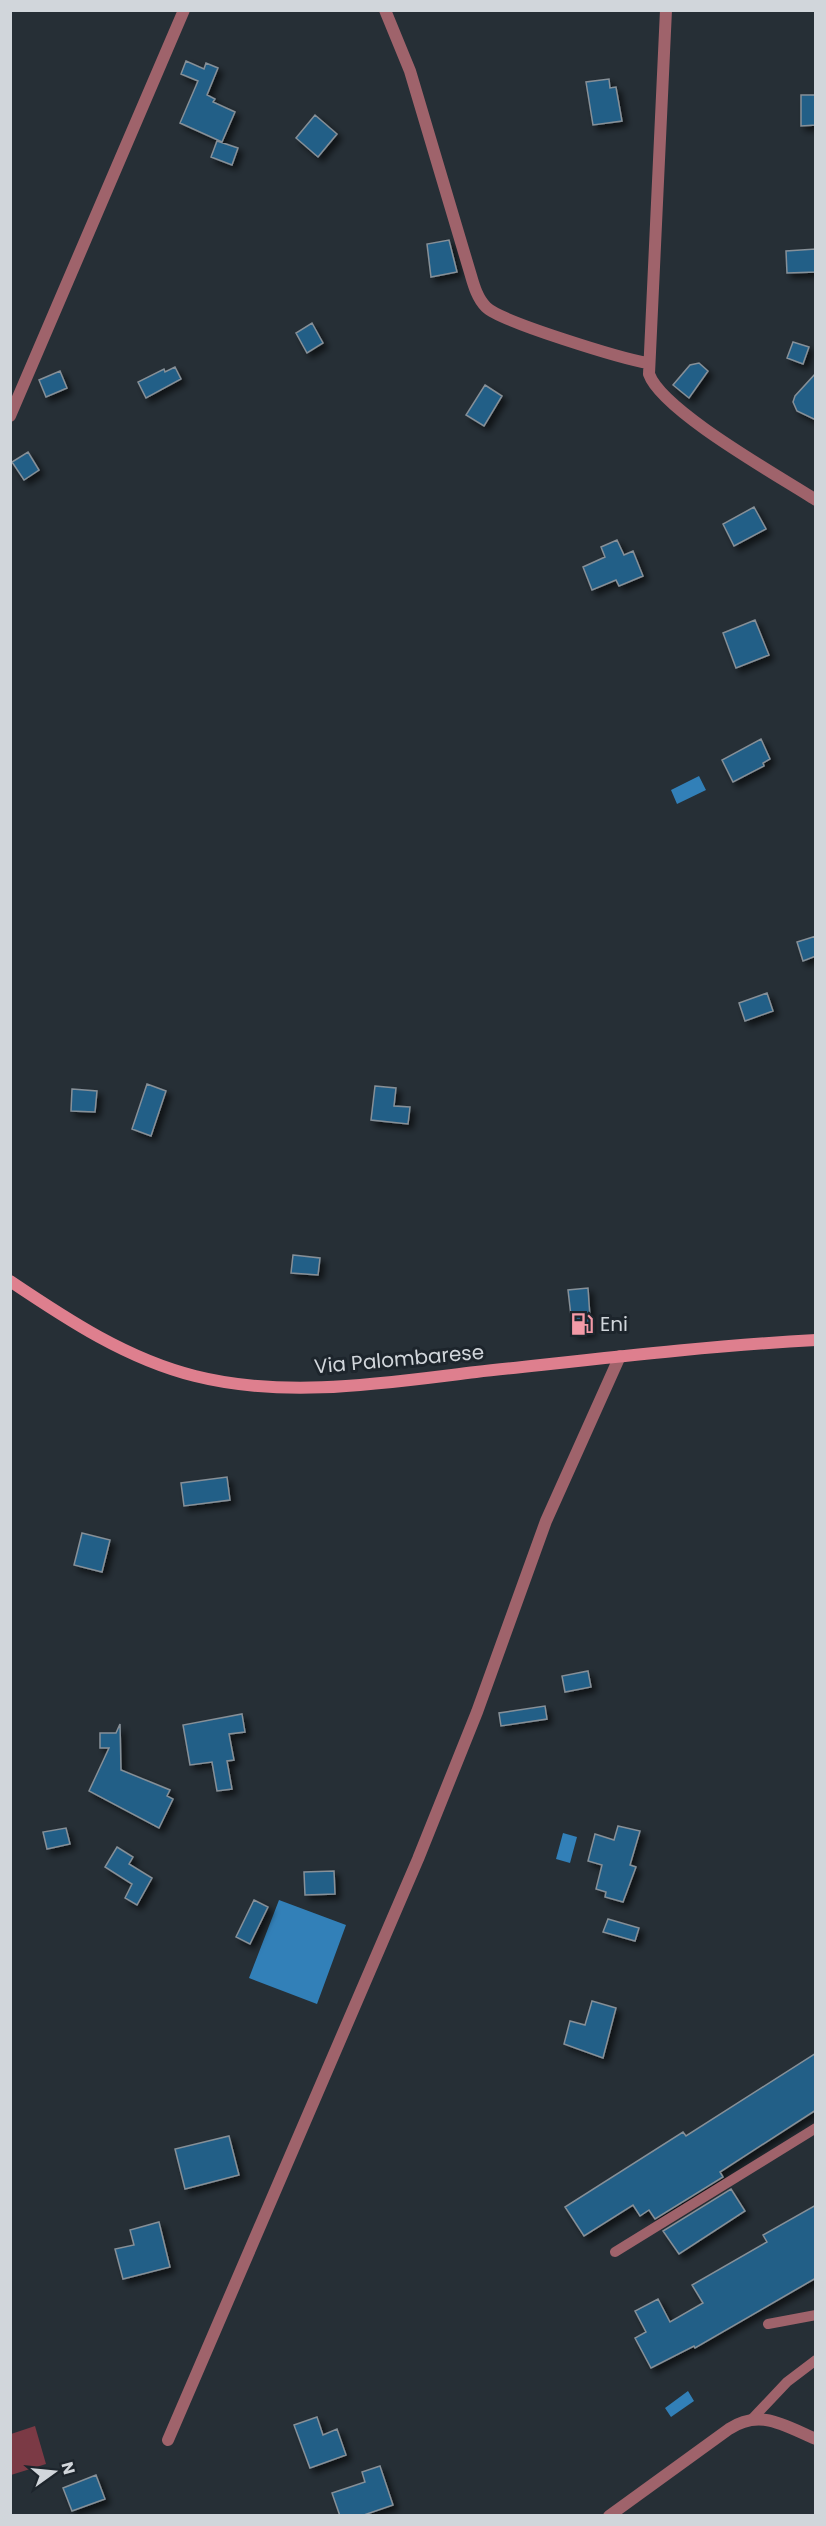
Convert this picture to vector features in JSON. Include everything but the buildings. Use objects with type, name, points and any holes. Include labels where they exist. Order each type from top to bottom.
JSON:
[{"type":"main road","name":"Via Palombarese","points":[[10,1281],[77,1325],[126,1351],[179,1372],[229,1383],[282,1387],[347,1385],[620,1356],[816,1340]]},
{"type":"street","points":[[10,416],[184,10]]},
{"type":"street","points":[[385,10],[407,61],[471,278],[486,306],[502,317],[616,356],[648,363]]},
{"type":"street","points":[[666,10],[648,363],[651,380],[663,395],[733,447],[816,500]]},
{"type":"street","points":[[168,2440],[418,1859],[477,1712],[546,1521],[620,1356]]},
{"type":"street","points":[[609,2516],[734,2426],[753,2418],[767,2419],[816,2439]]},
{"type":"lane","points":[[615,2252],[816,2128]]},
{"type":"lane","points":[[768,2324],[816,2315]]},
{"type":"lane","points":[[753,2418],[787,2382],[816,2361]]},
{"type":"shaded area","points":[[35,2426],[46,2464],[11,2475],[11,2434]]},
{"type":"water","points":[[699,776],[706,790],[677,804],[671,790]]},
{"type":"water","points":[[563,1833],[577,1837],[570,1863],[556,1859]]},
{"type":"water","points":[[279,1900],[346,1925],[317,2004],[249,1978]]},
{"type":"water","points":[[688,2391],[694,2401],[671,2417],[665,2408]]},
{"type":"place","name":"Eni","points":[[582,1324]]}]
